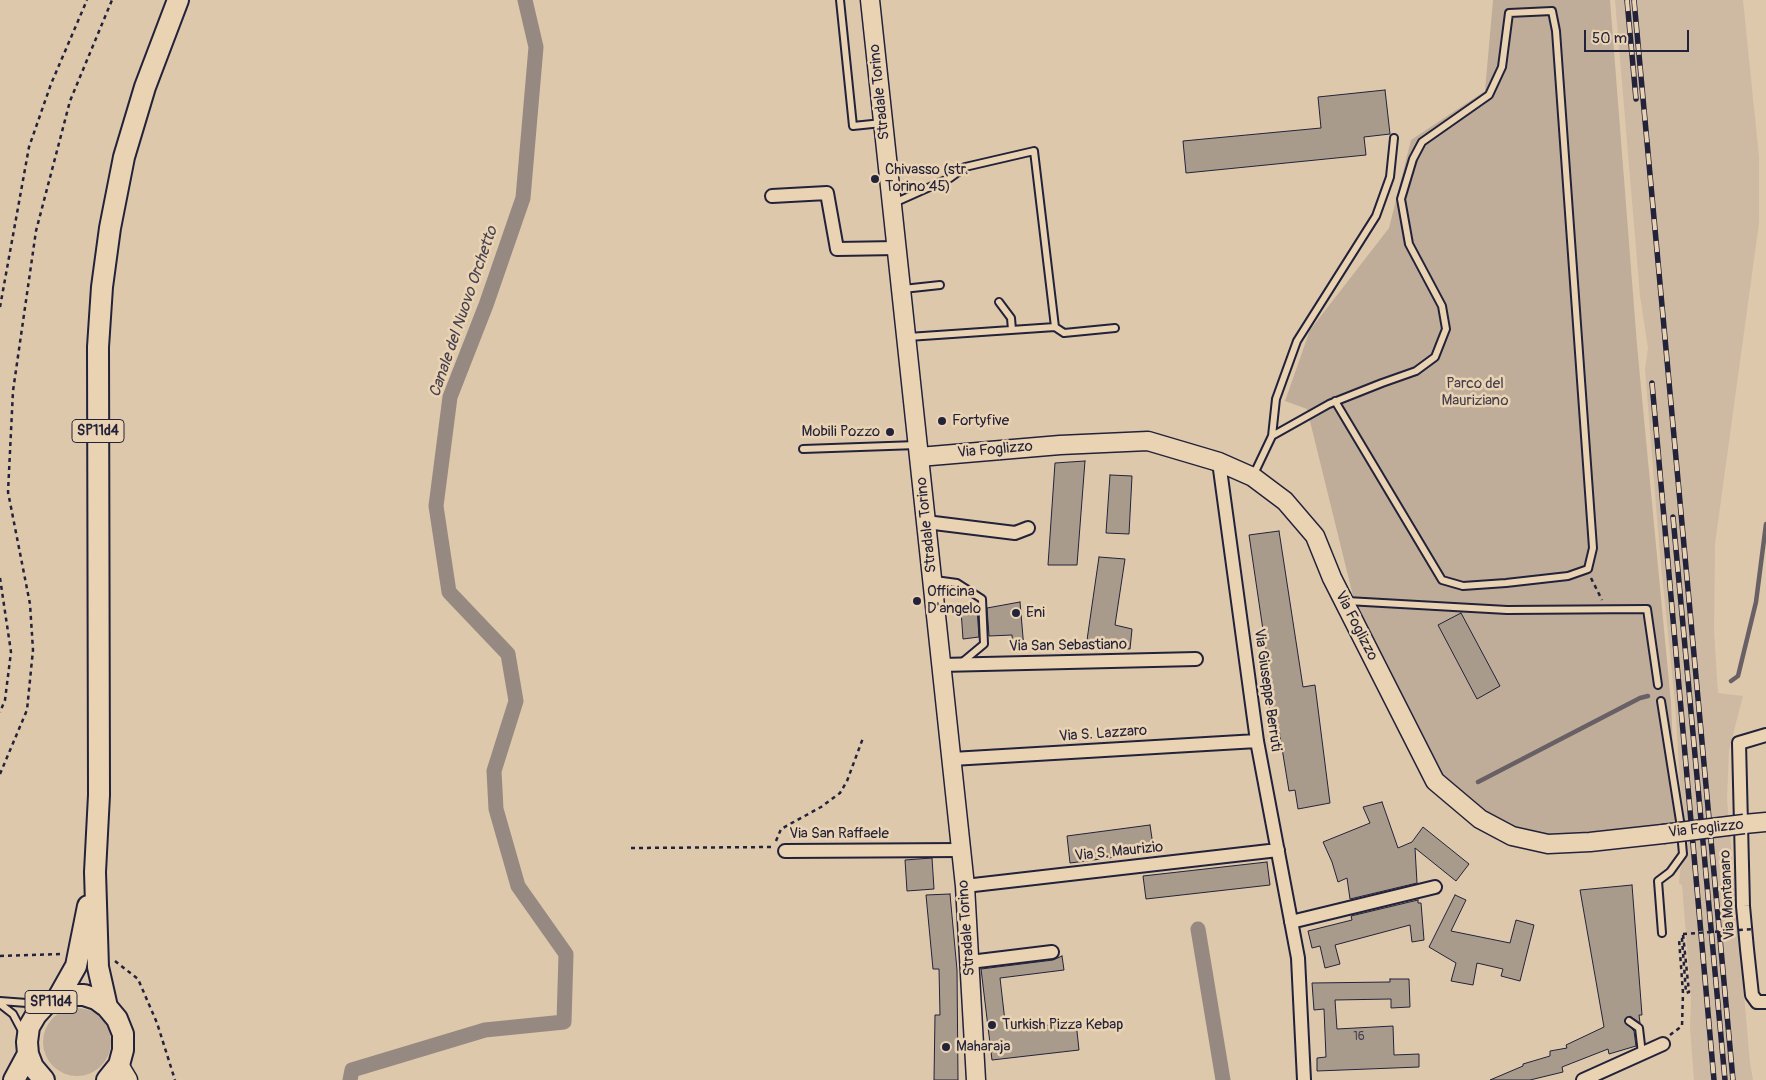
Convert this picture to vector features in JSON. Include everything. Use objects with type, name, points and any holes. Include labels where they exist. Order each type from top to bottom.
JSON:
[{"type":"main road","name":"SP11d4","points":[[107,1007],[98,967],[95,872],[99,795],[98,347],[102,287],[110,228],[124,157],[144,87],[178,0]]},
{"type":"main road","name":"Stradale Torino","points":[[870,0],[965,886],[976,1080]]},
{"type":"main road","name":"Via Foglizzo","points":[[919,451],[1148,441],[1218,462],[1253,477],[1285,501],[1316,536],[1332,578],[1435,781],[1480,819],[1512,836],[1548,844],[1590,842],[1766,822]]},
{"type":"main road","name":"SP11d4","points":[[14,1080],[27,1048],[29,1028],[36,1014],[52,1001],[76,966],[95,872]]},
{"type":"main road","name":"SP11d4","points":[[52,1001],[84,996],[107,1007],[117,1019],[123,1034],[123,1050],[118,1075]]},
{"type":"main road","points":[[27,1048],[33,1066],[44,1080]]},
{"type":"street","points":[[772,196],[828,193],[837,250],[897,248]]},
{"type":"street","name":"Via Giuseppe Berruti","points":[[1218,462],[1257,741],[1298,958],[1304,1080]]},
{"type":"street","points":[[926,522],[1016,533],[1028,528]]},
{"type":"street","name":"Via San Sebastiano","points":[[941,665],[1196,660]]},
{"type":"street","name":"Via Montanaro","points":[[1766,735],[1739,744],[1742,906],[1752,996],[1757,1002],[1766,1002]]},
{"type":"street","name":"Via S. Lazzaro","points":[[952,759],[1257,741]]},
{"type":"street","name":"Via San Raffaele","points":[[780,849],[961,850]]},
{"type":"street","name":"Via S. Maurizio","points":[[965,886],[1278,850]]},
{"type":"street","points":[[1291,922],[1435,887]]},
{"type":"street","points":[[970,962],[1052,952]]},
{"type":"street","points":[[1583,1080],[1663,1044]]},
{"type":"lane","points":[[840,0],[852,126],[884,123]]},
{"type":"lane","points":[[1272,436],[1336,401],[1416,371],[1436,356],[1446,330],[1442,306],[1409,244],[1401,199],[1413,159],[1422,142],[1489,95],[1502,67],[1509,13],[1552,11],[1556,31],[1593,548],[1588,569],[1568,576],[1506,583],[1463,586],[1442,580],[1336,401]]},
{"type":"lane","points":[[1253,477],[1272,436],[1276,399],[1297,341],[1376,216],[1390,177],[1394,138]]},
{"type":"lane","points":[[892,203],[950,178],[964,168],[1034,151],[1055,327]]},
{"type":"lane","points":[[901,289],[940,285]]},
{"type":"lane","points":[[999,302],[1011,318],[1012,330]]},
{"type":"lane","points":[[906,338],[1055,327],[1064,334],[1115,328]]},
{"type":"lane","points":[[803,450],[919,451]]},
{"type":"lane","points":[[932,580],[956,583],[982,599],[984,644],[959,664]]},
{"type":"lane","points":[[1343,600],[1507,610],[1647,609],[1658,684]]},
{"type":"lane","points":[[1661,701],[1680,821],[1683,854],[1670,872],[1658,881],[1662,933]]},
{"type":"lane","points":[[0,1002],[52,1001]]},
{"type":"lane","points":[[0,1002],[13,1014],[27,1048]]},
{"type":"lane","points":[[1629,1021],[1638,1028],[1642,1054]]},
{"type":"path","points":[[0,307],[29,146],[51,84],[87,0]]},
{"type":"path","points":[[0,774],[27,710],[33,650],[30,604],[8,492],[13,391],[36,231],[70,100],[112,0]]},
{"type":"path","points":[[1588,569],[1606,610]]},
{"type":"path","points":[[0,578],[12,652],[5,700],[0,712]]},
{"type":"path","name":"Via San Raffaele","points":[[780,849],[776,838],[781,829],[821,807],[840,793],[847,782],[863,738]]},
{"type":"path","points":[[631,848],[780,849]]},
{"type":"path","points":[[1663,1044],[1663,1040],[1682,1026],[1683,993],[1679,939],[1682,939],[1686,993],[1689,992],[1683,934],[1754,929]]},
{"type":"path","points":[[0,956],[66,954]]},
{"type":"path","points":[[114,960],[138,979],[158,1023],[175,1080]]},
{"type":"shaded area","points":[[1615,0],[1743,0],[1759,157],[1759,223],[1715,544],[1714,632],[1718,693],[1743,696],[1729,750],[1727,799],[1753,1080],[1694,1080],[1690,1027],[1691,998],[1682,885],[1679,884],[1680,871],[1688,844],[1680,784],[1675,703],[1660,555],[1645,369],[1648,348],[1640,296]]},
{"type":"green space","name":"Parco del Mauriziano","points":[[1493,0],[1610,0],[1637,345],[1671,703],[1676,823],[1563,839],[1501,826],[1445,778],[1353,596],[1307,409],[1285,401],[1310,330],[1389,228],[1411,140],[1485,91]]},
{"type":"green space","points":[[77,1008],[90,1011],[101,1018],[108,1029],[111,1042],[108,1055],[101,1066],[90,1073],[77,1076],[64,1073],[53,1066],[46,1055],[43,1042],[46,1029],[53,1018],[64,1011]]},
{"type":"building","points":[[1385,90],[1390,134],[1364,137],[1366,155],[1186,173],[1183,141],[1321,128],[1318,97]]},
{"type":"building","points":[[1085,461],[1077,565],[1048,565],[1055,463]]},
{"type":"building","points":[[1110,475],[1132,476],[1129,534],[1106,533]]},
{"type":"building","points":[[1279,531],[1303,687],[1315,685],[1330,803],[1298,809],[1295,790],[1289,791],[1279,730],[1272,730],[1268,692],[1272,691],[1249,535]]},
{"type":"building","points":[[1099,557],[1125,559],[1115,625],[1132,629],[1130,649],[1086,647]]},
{"type":"building","points":[[1020,602],[1024,649],[1013,650],[1012,635],[989,636],[987,608]]},
{"type":"building","points":[[977,608],[979,637],[963,639],[961,610]]},
{"type":"building","points":[[1461,613],[1500,686],[1477,699],[1438,625]]},
{"type":"building","points":[[1382,802],[1398,848],[1412,842],[1423,827],[1469,864],[1456,881],[1415,848],[1417,883],[1350,899],[1347,878],[1338,882],[1323,842],[1370,823],[1363,807]]},
{"type":"building","points":[[1150,825],[1154,852],[1070,863],[1067,836]]},
{"type":"building","points":[[932,858],[934,889],[907,891],[905,860]]},
{"type":"building","points":[[1267,862],[1270,885],[1146,899],[1143,876]]},
{"type":"building","points":[[1632,885],[1642,1015],[1639,1015],[1640,1023],[1630,1016],[1624,1021],[1634,1031],[1636,1046],[1609,1054],[1608,1049],[1562,1067],[1563,1072],[1530,1080],[1490,1080],[1523,1066],[1523,1064],[1550,1056],[1550,1051],[1567,1048],[1566,1045],[1604,1027],[1580,890]]},
{"type":"building","points":[[950,894],[957,970],[958,1080],[934,1080],[935,1015],[940,1015],[939,969],[933,969],[926,895]]},
{"type":"building","points":[[1455,895],[1466,900],[1451,931],[1510,943],[1516,920],[1534,925],[1520,981],[1501,976],[1503,969],[1477,963],[1473,985],[1451,981],[1456,963],[1429,947]]},
{"type":"building","points":[[1418,900],[1418,903],[1421,903],[1424,940],[1412,942],[1410,925],[1335,945],[1340,964],[1325,968],[1320,946],[1312,948],[1308,931],[1352,920],[1351,916]]},
{"type":"building","points":[[1062,956],[1064,970],[1000,978],[1006,1030],[1076,1022],[1079,1050],[992,1060],[981,969],[1053,960]]},
{"type":"building","points":[[1390,979],[1409,979],[1410,1007],[1391,1008],[1391,999],[1335,1000],[1337,1029],[1393,1026],[1394,1055],[1419,1054],[1419,1067],[1317,1071],[1317,1058],[1326,1057],[1324,1009],[1314,1010],[1312,983],[1390,982]]},
{"type":"waterway","name":"Canale del Nuovo Orchetto","points":[[350,1080],[352,1070],[485,1030],[564,1022],[566,954],[518,886],[496,809],[494,771],[516,701],[508,654],[449,592],[436,506],[450,397],[486,305],[523,198],[536,47],[525,0]]},
{"type":"waterway","points":[[1731,681],[1738,676],[1756,602],[1766,524]]},
{"type":"waterway","points":[[1478,782],[1640,698],[1648,696]]},
{"type":"waterway","points":[[1198,929],[1223,1080]]},
{"type":"railway","points":[[1627,0],[1636,99]]},
{"type":"railway","points":[[1634,0],[1733,1080]]},
{"type":"railway","points":[[1652,383],[1714,1080]]},
{"type":"railway","points":[[1673,517],[1725,1080]]},
{"type":"place","name":"Chivasso (str. Torino 45)","points":[[875,179]]},
{"type":"place","name":"Fortyfive","points":[[942,421]]},
{"type":"place","name":"Mobili Pozzo","points":[[890,432]]},
{"type":"place","name":"Officina D'angelo","points":[[917,601]]},
{"type":"place","name":"Eni","points":[[1016,613]]},
{"type":"place","name":"Turkish Pizza Kebap","points":[[992,1025]]},
{"type":"place","name":"Maharaja","points":[[946,1047]]}]
